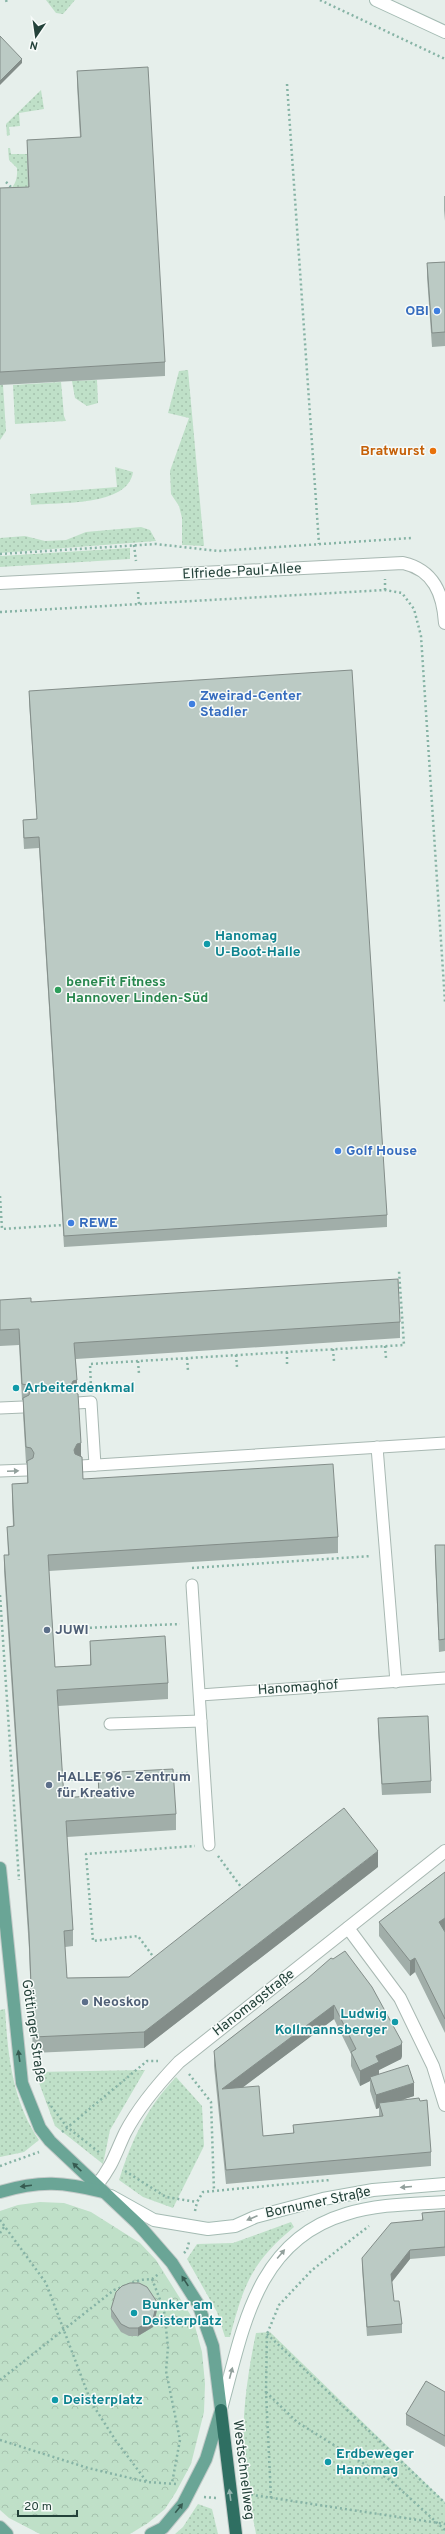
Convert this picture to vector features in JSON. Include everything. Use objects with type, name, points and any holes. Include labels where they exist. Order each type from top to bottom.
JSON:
[{"type":"highway","name":"Westschnellweg","points":[[221,2410],[236,2534]]},
{"type":"main road","name":"Göttinger Straße","points":[[0,1868],[22,2083],[40,2128],[50,2141],[102,2189]]},
{"type":"main road","points":[[0,2192],[21,2186],[69,2183],[102,2189],[138,2224],[172,2263],[198,2304],[213,2346],[221,2410],[206,2459],[191,2491],[162,2528],[151,2534]]},
{"type":"main road","points":[[0,2527],[7,2534]]},
{"type":"street","points":[[376,0],[445,32]]},
{"type":"street","name":"Elfriede-Paul-Allee","points":[[0,583],[403,563],[426,572],[438,586],[444,608],[445,623]]},
{"type":"street","name":"Hanomagstraße","points":[[102,2189],[125,2134],[151,2090],[179,2062],[445,1851]]},
{"type":"street","points":[[348,1928],[400,1998],[433,2066],[445,2105]]},
{"type":"street","name":"Bornumer Straße","points":[[102,2189],[154,2220],[208,2229],[235,2226],[255,2217],[323,2199],[372,2190],[445,2184]]},
{"type":"street","name":"Bornumer Straße","points":[[221,2410],[248,2315],[258,2291],[283,2251],[298,2238],[321,2224],[346,2214],[372,2209],[445,2202]]},
{"type":"lane","points":[[77,1403],[91,1402],[95,1465]]},
{"type":"lane","points":[[0,1408],[22,1407]]},
{"type":"lane","points":[[81,1466],[445,1443]]},
{"type":"lane","points":[[377,1447],[388,1555],[396,1682]]},
{"type":"lane","points":[[0,1472],[27,1470]]},
{"type":"lane","points":[[192,1585],[210,1845]]},
{"type":"lane","name":"Hanomaghof","points":[[200,1695],[445,1678]]},
{"type":"lane","points":[[110,1724],[201,1721]]},
{"type":"path","points":[[320,0],[445,59]]},
{"type":"path","points":[[287,84],[319,544]]},
{"type":"path","points":[[6,182],[16,192]]},
{"type":"path","points":[[0,554],[156,544],[208,552],[411,538]]},
{"type":"path","points":[[0,612],[385,590],[402,594],[414,609],[421,636],[445,1002]]},
{"type":"path","points":[[0,1196],[2,1229],[62,1225]]},
{"type":"path","points":[[91,1402],[90,1364],[404,1345],[399,1271]]},
{"type":"path","points":[[385,1346],[386,1358]]},
{"type":"path","points":[[333,1349],[334,1361]]},
{"type":"path","points":[[287,1352],[288,1364]]},
{"type":"path","points":[[236,1355],[237,1368]]},
{"type":"path","points":[[187,1358],[188,1371]]},
{"type":"path","points":[[138,1361],[139,1374]]},
{"type":"path","points":[[192,1585],[191,1568],[388,1555]]},
{"type":"path","points":[[0,1595],[20,1887]]},
{"type":"path","points":[[60,1629],[195,1623]]},
{"type":"path","points":[[166,1774],[205,1772]]},
{"type":"path","points":[[66,1780],[105,1778]]},
{"type":"path","points":[[156,1961],[138,1936],[93,1941],[86,1854],[210,1845],[249,1898]]},
{"type":"path","points":[[0,2166],[36,2154],[147,2061],[179,2062],[211,2102],[214,2191]]},
{"type":"path","points":[[46,2099],[67,2128],[113,2163],[166,2197],[196,2202]]},
{"type":"path","points":[[0,2220],[4,2227],[23,2249],[46,2283],[91,2402],[116,2441],[147,2482]]},
{"type":"path","points":[[375,2225],[368,2226],[312,2270],[279,2305],[267,2334],[266,2392],[271,2498],[445,2524]]},
{"type":"path","points":[[0,2234],[4,2227]]},
{"type":"path","points":[[0,2380],[114,2290],[140,2280],[152,2279],[157,2287],[167,2326],[166,2371],[180,2440],[172,2483],[147,2482],[88,2468],[0,2440]]},
{"type":"path","points":[[267,2334],[445,2503]]},
{"type":"path","points":[[266,2392],[297,2422],[390,2480],[445,2530]]},
{"type":"green space","points":[[46,0],[75,0],[63,14],[56,13]]},
{"type":"green space","points":[[41,90],[44,109],[19,113],[20,126],[9,127],[10,135],[7,136],[6,124]]},
{"type":"green space","points":[[8,148],[10,148],[11,154],[27,154],[29,200],[4,196],[15,184],[17,177],[17,168],[9,160]]},
{"type":"green space","points":[[188,370],[204,546],[182,545],[182,518],[179,506],[171,494],[170,471],[189,418],[168,413],[179,371]]},
{"type":"green space","points":[[97,380],[98,403],[87,406],[75,398],[72,381]]},
{"type":"green space","points":[[61,382],[64,416],[66,421],[15,424],[13,385]]},
{"type":"green space","points":[[0,385],[3,385],[6,431],[0,440]]},
{"type":"green space","points":[[115,467],[133,472],[128,483],[119,492],[106,497],[91,500],[31,505],[30,494],[117,487]]},
{"type":"green space","points":[[141,527],[150,530],[156,541],[0,553],[0,538],[25,536],[45,541],[66,540],[86,532]]},
{"type":"green space","points":[[130,548],[130,559],[0,567],[0,556]]},
{"type":"green space","points":[[5,2009],[10,2061],[17,2093],[30,2125],[39,2140],[24,2152],[0,2157],[0,2010]]},
{"type":"green space","points":[[145,2070],[110,2130],[103,2164],[55,2126],[35,2072]]},
{"type":"green space","points":[[176,2077],[202,2106],[204,2146],[173,2208],[143,2197],[119,2180],[129,2151],[141,2125],[156,2101]]},
{"type":"green space","points":[[40,2202],[64,2203],[91,2212],[140,2243],[156,2260],[193,2319],[202,2352],[205,2384],[204,2412],[191,2464],[165,2509],[148,2523],[130,2534],[40,2534],[9,2518],[0,2510],[0,2211],[18,2205]]},
{"type":"green space","points":[[291,2222],[294,2227],[268,2252],[251,2276],[245,2288],[230,2337],[225,2337],[217,2312],[187,2259],[197,2244],[233,2243]]},
{"type":"green space","points":[[270,2332],[445,2502],[445,2534],[256,2534],[245,2477],[243,2441],[245,2405],[249,2369],[256,2333]]},
{"type":"green space","points":[[198,2504],[212,2509],[218,2534],[175,2534],[183,2527]]},
{"type":"building","points":[[0,36],[22,59],[0,81]]},
{"type":"building","points":[[148,67],[165,362],[0,372],[0,188],[29,187],[27,140],[81,137],[77,71]]},
{"type":"building","name":"OBI","points":[[445,262],[445,332],[432,333],[427,263]]},
{"type":"building","name":"Hanomag U-Boot-Halle","points":[[352,670],[387,1215],[64,1236],[39,837],[24,838],[23,820],[37,819],[29,691]]},
{"type":"building","points":[[398,1279],[400,1322],[74,1343],[77,1380],[73,1381],[70,1387],[71,1391],[78,1394],[81,1443],[77,1444],[74,1450],[75,1454],[82,1457],[83,1479],[333,1464],[338,1537],[48,1555],[55,1667],[91,1665],[90,1641],[165,1636],[168,1683],[57,1690],[64,1798],[99,1795],[98,1773],[173,1769],[176,1814],[66,1821],[73,1930],[64,1931],[67,1978],[129,1977],[344,1808],[378,1851],[144,2032],[33,2037],[29,1933],[4,1555],[9,1555],[7,1527],[14,1526],[12,1484],[28,1483],[27,1461],[33,1458],[34,1453],[31,1448],[26,1447],[23,1398],[29,1395],[30,1390],[27,1385],[22,1384],[19,1329],[0,1330],[0,1300],[31,1298],[31,1302]]},
{"type":"building","points":[[435,1545],[445,1545],[445,1639],[439,1640]]},
{"type":"building","points":[[428,1716],[431,1781],[382,1784],[378,1718]]},
{"type":"building","points":[[445,1872],[445,1918],[439,1922],[445,1932],[445,2019],[415,1958],[410,1961],[379,1922]]},
{"type":"building","points":[[345,1951],[372,1987],[402,2042],[401,2045],[376,2056],[379,2062],[360,2071],[351,2052],[356,2049],[334,2005],[222,2089],[259,2086],[263,2136],[294,2133],[293,2125],[383,2116],[379,2103],[419,2098],[420,2101],[427,2100],[431,2152],[226,2170],[214,2051],[307,1979],[331,1958],[333,1959]]},
{"type":"building","points":[[408,2065],[414,2083],[376,2095],[370,2077]]},
{"type":"building","points":[[445,2211],[445,2247],[410,2250],[391,2274],[394,2301],[399,2301],[402,2324],[367,2327],[362,2258],[391,2223],[423,2220],[422,2213]]},
{"type":"building","name":"Bunker am Deisterplatz","points":[[130,2283],[139,2283],[147,2287],[157,2302],[153,2319],[138,2328],[129,2328],[121,2324],[111,2309],[116,2292],[122,2286]]},
{"type":"building","points":[[426,2381],[445,2392],[445,2436],[406,2414]]},
{"type":"place","name":"OBI","points":[[437,311]]},
{"type":"place","name":"Bratwurst","points":[[433,451]]},
{"type":"place","name":"Zweirad-Center Stadler","points":[[192,704]]},
{"type":"place","name":"Hanomag U-Boot-Halle","points":[[207,944]]},
{"type":"place","name":"beneFit Fitness Hannover Linden-Süd","points":[[58,990]]},
{"type":"place","name":"Golf House","points":[[338,1151]]},
{"type":"place","name":"REWE","points":[[71,1223]]},
{"type":"place","name":"Arbeiterdenkmal","points":[[16,1388]]},
{"type":"place","name":"JUWI","points":[[47,1630]]},
{"type":"place","name":"HALLE 96 - Zentrum für Kreative","points":[[49,1785]]},
{"type":"place","name":"Neoskop","points":[[85,2002]]},
{"type":"place","name":"Ludwig Kollmannsberger","points":[[395,2022]]},
{"type":"place","name":"Bunker am Deisterplatz","points":[[134,2313]]},
{"type":"place","name":"Deisterplatz","points":[[55,2400]]},
{"type":"place","name":"Erdbeweger Hanomag","points":[[328,2462]]}]
